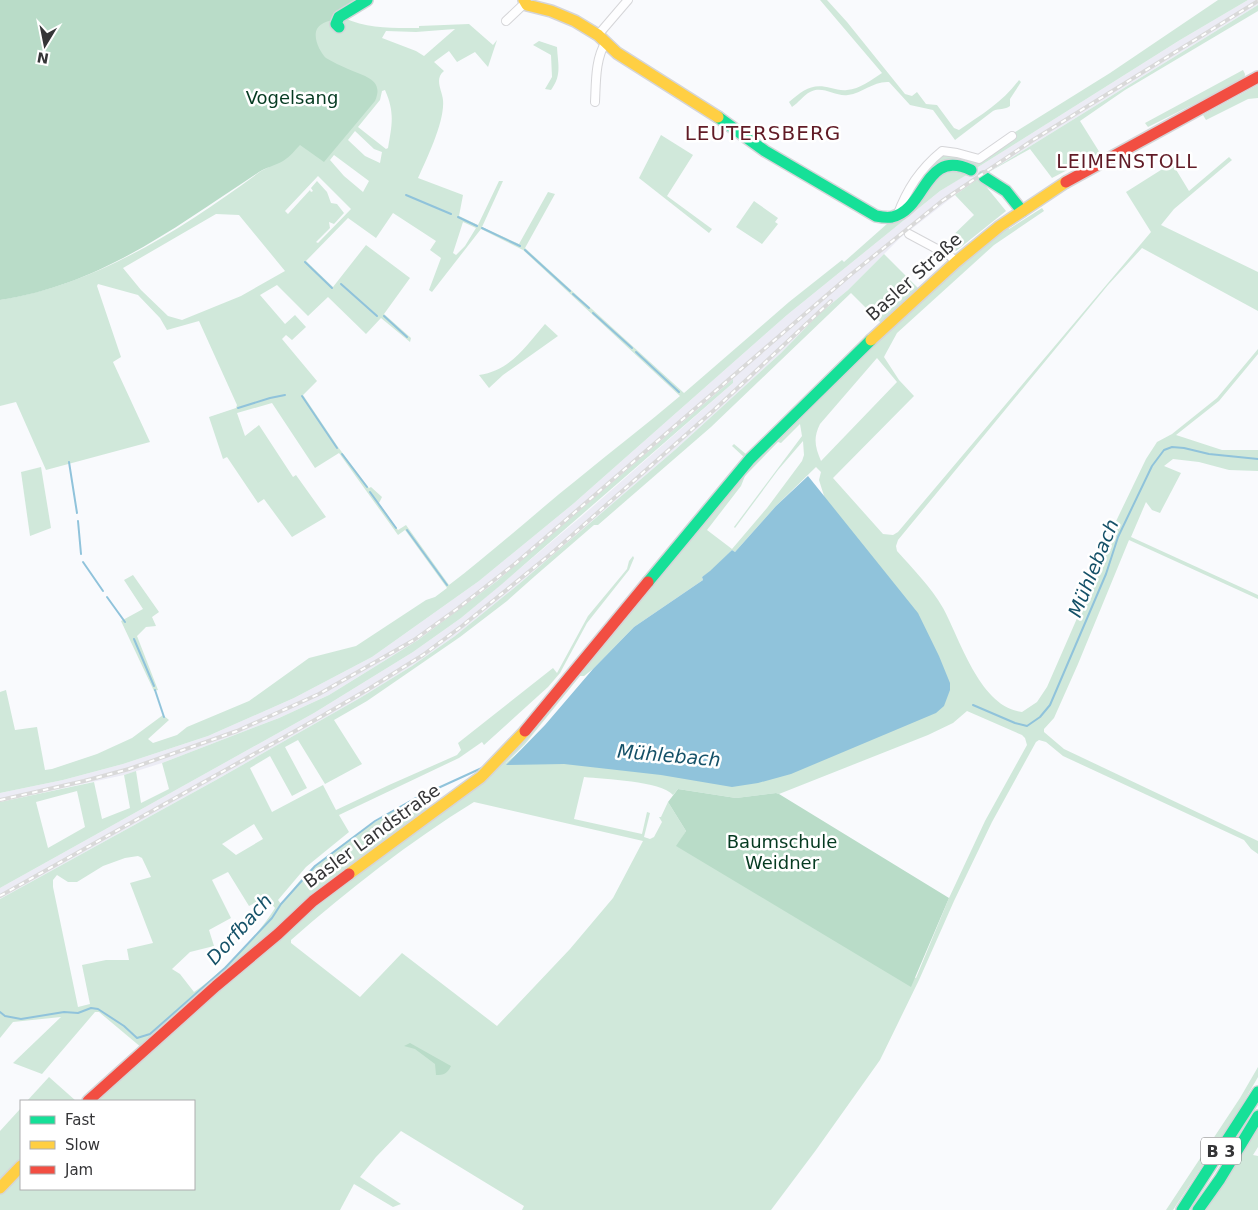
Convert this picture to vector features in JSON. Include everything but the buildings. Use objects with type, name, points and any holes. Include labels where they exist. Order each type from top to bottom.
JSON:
[{"type":"main road","points":[[339,27],[336,24],[339,17],[366,0]]},
{"type":"main road","points":[[524,2],[575,21],[602,38],[617,54],[730,125],[765,151],[876,216],[885,219],[897,216],[913,201],[939,169],[951,164],[958,164],[971,170]]},
{"type":"main road","name":"Basler Straße","points":[[653,576],[750,459],[881,330],[982,240],[1055,188],[1258,77]]},
{"type":"main road","points":[[984,177],[1002,187],[1013,197],[1022,211]]},
{"type":"main road","name":"Basler Landstraße","points":[[89,1100],[313,901],[481,777],[526,730],[653,576]]},
{"type":"main road","name":"B 3","points":[[1182,1210],[1258,1092]]},
{"type":"main road","name":"B 3","points":[[1198,1210],[1220,1179],[1258,1116]]},
{"type":"main road","points":[[0,1188],[20,1167]]},
{"type":"street","points":[[595,102],[603,46],[602,38],[628,0]]},
{"type":"street","points":[[506,21],[524,2]]},
{"type":"street","points":[[897,216],[904,195],[926,164],[942,150],[957,152],[979,159],[1012,136]]},
{"type":"street","points":[[909,234],[950,256],[956,262]]},
{"type":"shaded area","points":[[1248,0],[1258,0],[1258,5],[987,173],[955,195],[900,238],[848,290],[819,314],[781,353],[676,449],[519,584],[455,636],[412,666],[360,698],[0,899],[0,888],[314,713],[413,652],[461,618],[582,516],[733,383],[733,380],[497,581],[418,640],[329,695],[279,718],[162,763],[124,775],[0,802],[0,793],[63,780],[123,764],[208,736],[294,698],[372,657],[479,581],[573,504],[787,315],[940,191],[1180,40]]},
{"type":"green space","name":"Vogelsang","points":[[0,0],[357,0],[336,18],[318,27],[316,41],[326,58],[371,79],[377,88],[377,94],[375,101],[324,162],[300,145],[283,161],[259,172],[137,251],[72,281],[37,292],[0,300]]},
{"type":"green space","points":[[820,0],[827,0],[847,22],[905,94],[912,96],[917,92],[926,104],[937,105],[954,128],[959,130],[991,108],[1019,80],[1021,82],[1010,99],[1010,106],[993,111],[955,140],[933,110],[910,105],[889,82],[878,83],[848,95],[815,90],[808,93],[792,107],[789,102],[813,87],[852,89],[865,84],[882,73]]},
{"type":"green space","points":[[1218,0],[1248,0],[1180,40],[975,169],[957,161],[903,205],[925,168],[943,154],[972,159],[1110,73]]},
{"type":"green space","points":[[1258,5],[1258,11],[1125,90],[1080,121],[1100,153],[1052,178],[1030,149],[987,173]]},
{"type":"green space","name":"Vogelsang","points":[[174,15],[344,18],[371,26],[390,28],[469,24],[493,45],[497,40],[488,67],[475,52],[457,62],[449,51],[434,62],[444,71],[439,78],[443,109],[435,139],[418,178],[463,195],[459,216],[478,225],[499,181],[503,181],[482,227],[519,244],[548,192],[555,194],[525,248],[684,393],[789,302],[842,260],[844,262],[888,223],[900,220],[939,173],[950,168],[968,174],[940,191],[787,315],[573,504],[479,581],[372,657],[294,698],[208,736],[123,764],[63,780],[0,793],[0,692],[6,690],[15,730],[37,727],[45,770],[52,769],[97,754],[132,738],[163,715],[169,720],[148,739],[153,743],[177,735],[187,727],[249,701],[309,658],[356,646],[447,588],[405,530],[398,535],[339,453],[315,468],[272,403],[237,413],[245,436],[259,425],[293,477],[296,475],[326,517],[292,537],[264,499],[258,503],[227,457],[223,459],[209,417],[236,408],[237,405],[199,321],[167,330],[160,318],[138,295],[98,284],[97,286],[121,357],[113,362],[150,442],[46,470],[16,402],[0,406],[0,300],[71,282],[105,268],[170,233],[269,167]],"holes":[[[455,29],[424,56],[382,38],[386,31],[416,32]],[[385,90],[392,119],[388,148],[386,149],[358,127],[380,100],[382,91]],[[355,131],[374,149],[382,152],[380,163],[365,156],[348,140]],[[334,155],[369,181],[363,192],[344,176],[330,160]],[[318,176],[351,209],[318,243],[316,242],[330,228],[329,222],[334,224],[344,213],[337,204],[331,203],[327,192],[317,181],[311,188],[313,191],[311,192],[310,190],[288,214],[285,211]],[[393,213],[436,241],[430,250],[441,258],[429,290],[432,292],[481,229],[523,250],[680,396],[449,585],[406,525],[398,530],[379,503],[382,497],[371,487],[369,488],[338,447],[303,395],[317,381],[282,339],[286,335],[292,340],[306,327],[295,315],[285,324],[260,295],[277,285],[308,316],[328,297],[366,334],[381,318],[410,342],[411,338],[384,314],[410,278],[366,245],[333,287],[306,261],[348,218],[376,238]],[[216,214],[239,215],[285,271],[241,296],[182,320],[168,316],[141,290],[123,268]],[[463,222],[476,228],[465,246],[456,255],[453,253]]]},
{"type":"green space","points":[[539,41],[557,47],[558,75],[551,90],[545,89],[552,77],[551,55],[533,45]]},
{"type":"green space","points":[[1243,70],[1245,74],[1244,83],[1206,103],[1204,99],[1148,127],[1145,123]]},
{"type":"green space","points":[[1258,85],[1258,98],[1248,99],[1206,120],[1203,115]]},
{"type":"green space","points":[[661,135],[693,155],[667,196],[712,229],[709,233],[639,178]]},
{"type":"green space","points":[[1229,157],[1232,160],[1174,209],[1161,225],[1258,272],[1258,311],[1142,248],[1108,285],[898,540],[896,546],[897,551],[921,578],[943,608],[983,686],[994,698],[1007,707],[1022,712],[1037,702],[1047,687],[1092,584],[1106,542],[1146,459],[1157,442],[1172,434],[1217,398],[1258,349],[1258,354],[1219,401],[1176,435],[1222,450],[1258,450],[1258,471],[1229,470],[1199,462],[1173,459],[1164,466],[1181,473],[1160,513],[1152,510],[1146,502],[1131,537],[1258,595],[1258,599],[1129,540],[1078,664],[1054,718],[1044,729],[1044,732],[1064,749],[1258,841],[1258,854],[1244,840],[1063,756],[1046,742],[1039,740],[1036,742],[992,822],[880,1060],[771,1210],[522,1210],[524,1206],[401,1131],[360,1177],[401,1204],[393,1207],[354,1184],[340,1210],[0,1210],[0,1131],[20,1109],[20,1190],[195,1190],[195,1100],[83,1100],[142,1048],[99,1012],[95,1012],[42,1074],[13,1063],[61,1017],[13,1022],[0,1038],[0,899],[360,698],[412,666],[455,636],[519,584],[676,449],[781,353],[819,314],[848,290],[884,254],[924,294],[1007,226],[1009,229],[1042,208],[1044,211],[994,245],[897,333],[884,357],[899,380],[914,396],[833,478],[883,534],[893,535],[898,532],[1151,232],[1126,192],[1172,163],[1189,191]],"holes":[[[851,293],[881,323],[747,455],[734,444],[732,446],[745,458],[542,705],[490,760],[447,796],[428,809],[414,799],[363,830],[310,870],[281,904],[278,900],[306,867],[349,832],[339,815],[459,758],[482,742],[484,745],[548,687],[560,673],[587,623],[629,570],[634,558],[633,556],[629,561],[627,569],[588,616],[557,673],[553,668],[458,743],[461,750],[457,755],[336,810],[323,785],[272,812],[250,768],[270,756],[292,796],[307,788],[285,747],[298,740],[325,784],[362,764],[334,720],[367,701],[460,637],[507,601],[711,427]],[[877,358],[897,382],[821,461],[816,442],[816,434],[820,424]],[[800,424],[802,436],[734,527],[803,441],[804,455],[802,461],[767,508],[732,549],[707,530],[741,486],[745,476],[778,442],[781,443]],[[816,467],[821,472],[819,480],[825,499],[506,763],[525,744],[580,676],[584,676],[593,669],[634,627],[703,580],[702,577],[710,572],[732,550],[735,552],[776,506]],[[967,711],[1022,735],[1027,745],[985,821],[949,898],[916,978],[677,846],[686,831],[668,802],[661,817],[659,817],[662,822],[654,837],[650,839],[644,837],[650,813],[647,812],[642,834],[574,819],[584,777],[645,784],[667,790],[673,795],[678,789],[736,798],[779,794],[928,735],[953,723]],[[474,802],[643,841],[613,898],[570,949],[497,1026],[402,953],[360,997],[291,943],[291,940],[379,867]],[[254,824],[263,839],[236,855],[222,844]],[[138,856],[142,858],[151,877],[130,883],[153,943],[127,949],[129,960],[106,960],[82,965],[90,1004],[78,1007],[53,880],[57,875],[68,882],[77,882],[103,866],[125,858]],[[228,872],[249,906],[266,897],[275,908],[238,954],[216,975],[194,992],[180,974],[172,969],[190,952],[214,946],[209,930],[231,918],[212,880]]]},
{"type":"green space","points":[[978,179],[1006,211],[956,251],[944,244],[974,215],[955,195]]},
{"type":"green space","points":[[754,201],[778,218],[775,222],[778,224],[762,244],[736,227]]},
{"type":"green space","points":[[545,324],[558,336],[503,375],[489,388],[479,375],[490,373],[508,363],[524,349]]},
{"type":"green space","points":[[733,379],[733,383],[502,584],[461,618],[413,652],[314,713],[0,888],[0,802],[94,782],[102,819],[130,808],[124,775],[136,771],[141,803],[169,789],[162,763],[279,718],[329,695],[418,640],[497,581]],"holes":[[[77,791],[85,827],[48,848],[36,802]]]},
{"type":"green space","points":[[41,467],[51,528],[30,536],[21,472]]},
{"type":"green space","points":[[133,575],[159,612],[152,617],[156,626],[146,627],[137,636],[158,690],[154,691],[121,621],[143,609],[124,580]]},
{"type":"green space","name":"Baumschule Weidner","points":[[678,789],[736,798],[779,794],[949,898],[911,987],[676,846],[686,831],[668,802]]},
{"type":"green space","points":[[410,1043],[451,1066],[448,1071],[436,1075],[435,1064],[415,1049],[404,1046]]},
{"type":"green space","points":[[1258,1067],[1258,1077],[1236,1115],[1173,1210],[1166,1210],[1240,1098]]},
{"type":"green space","points":[[49,1077],[75,1100],[28,1100]]},
{"type":"green space","points":[[1258,1128],[1258,1147],[1253,1155],[1258,1156],[1258,1210],[1206,1210]]},
{"type":"water","points":[[808,476],[918,613],[950,683],[950,690],[944,706],[936,713],[791,774],[758,783],[732,787],[661,775],[564,764],[506,765],[634,627],[703,580],[702,577],[732,550],[735,552],[776,506]]},
{"type":"waterway","points":[[406,195],[451,214]]},
{"type":"waterway","points":[[458,217],[477,226]]},
{"type":"waterway","points":[[482,228],[520,246]]},
{"type":"waterway","points":[[525,250],[570,291]]},
{"type":"waterway","points":[[305,262],[332,288]]},
{"type":"waterway","points":[[341,284],[377,316]]},
{"type":"waterway","points":[[573,294],[589,308]]},
{"type":"waterway","points":[[593,313],[632,348]]},
{"type":"waterway","points":[[384,316],[407,337]]},
{"type":"waterway","points":[[636,352],[679,392]]},
{"type":"waterway","points":[[238,408],[285,395]]},
{"type":"waterway","points":[[302,396],[337,448]]},
{"type":"waterway","name":"Mühlebach","points":[[973,705],[1015,723],[1027,726],[1040,717],[1050,705],[1106,574],[1118,537],[1152,466],[1164,450],[1172,447],[1184,448],[1209,454],[1258,459]]},
{"type":"waterway","points":[[342,454],[367,487]]},
{"type":"waterway","points":[[69,462],[77,513]]},
{"type":"waterway","points":[[370,492],[396,528]]},
{"type":"waterway","points":[[78,521],[81,554]]},
{"type":"waterway","points":[[407,530],[447,585]]},
{"type":"waterway","points":[[83,562],[103,591]]},
{"type":"waterway","points":[[107,597],[125,622]]},
{"type":"waterway","points":[[134,639],[154,686]]},
{"type":"waterway","points":[[155,690],[164,717]]},
{"type":"waterway","name":"Dorfbach","points":[[0,1012],[5,1016],[21,1019],[64,1012],[78,1013],[91,1008],[98,1009],[124,1026],[137,1038],[150,1034],[225,968],[272,918],[281,904],[315,866],[375,821],[414,799],[484,767]]},
{"type":"railway","points":[[0,800],[129,769],[237,731],[319,694],[414,640],[516,563],[849,276],[942,201],[1033,140],[1258,1]]},
{"type":"railway","points":[[0,896],[322,716],[423,655],[552,553],[714,410],[831,301]]},
{"type":"traffic: fast","points":[[339,27],[336,24],[339,17],[367,0]]},
{"type":"traffic: fast","points":[[718,117],[765,151],[876,216],[892,217],[904,212],[913,203],[927,182],[944,167],[956,165],[971,170]]},
{"type":"traffic: fast","points":[[984,177],[1006,191],[1022,211]]},
{"type":"traffic: fast","points":[[648,582],[750,459],[871,340]]},
{"type":"traffic: fast","points":[[1182,1210],[1258,1092]]},
{"type":"traffic: fast","points":[[1198,1210],[1220,1179],[1258,1116]]},
{"type":"traffic: slow","points":[[524,0],[527,5],[551,11],[575,21],[598,35],[617,53],[718,117]]},
{"type":"traffic: slow","points":[[871,340],[956,262],[1000,226],[1066,182]]},
{"type":"traffic: slow","points":[[349,874],[481,777],[525,731]]},
{"type":"traffic: slow","points":[[0,1188],[20,1167]]},
{"type":"traffic: jam","points":[[1066,182],[1258,77]]},
{"type":"traffic: jam","points":[[525,731],[648,582]]},
{"type":"traffic: jam","points":[[89,1100],[313,901],[349,874]]},
{"type":"district","name":"LEUTERSBERG","points":[[763,133]]},
{"type":"district","name":"LEIMENSTOLL","points":[[1127,161]]}]
